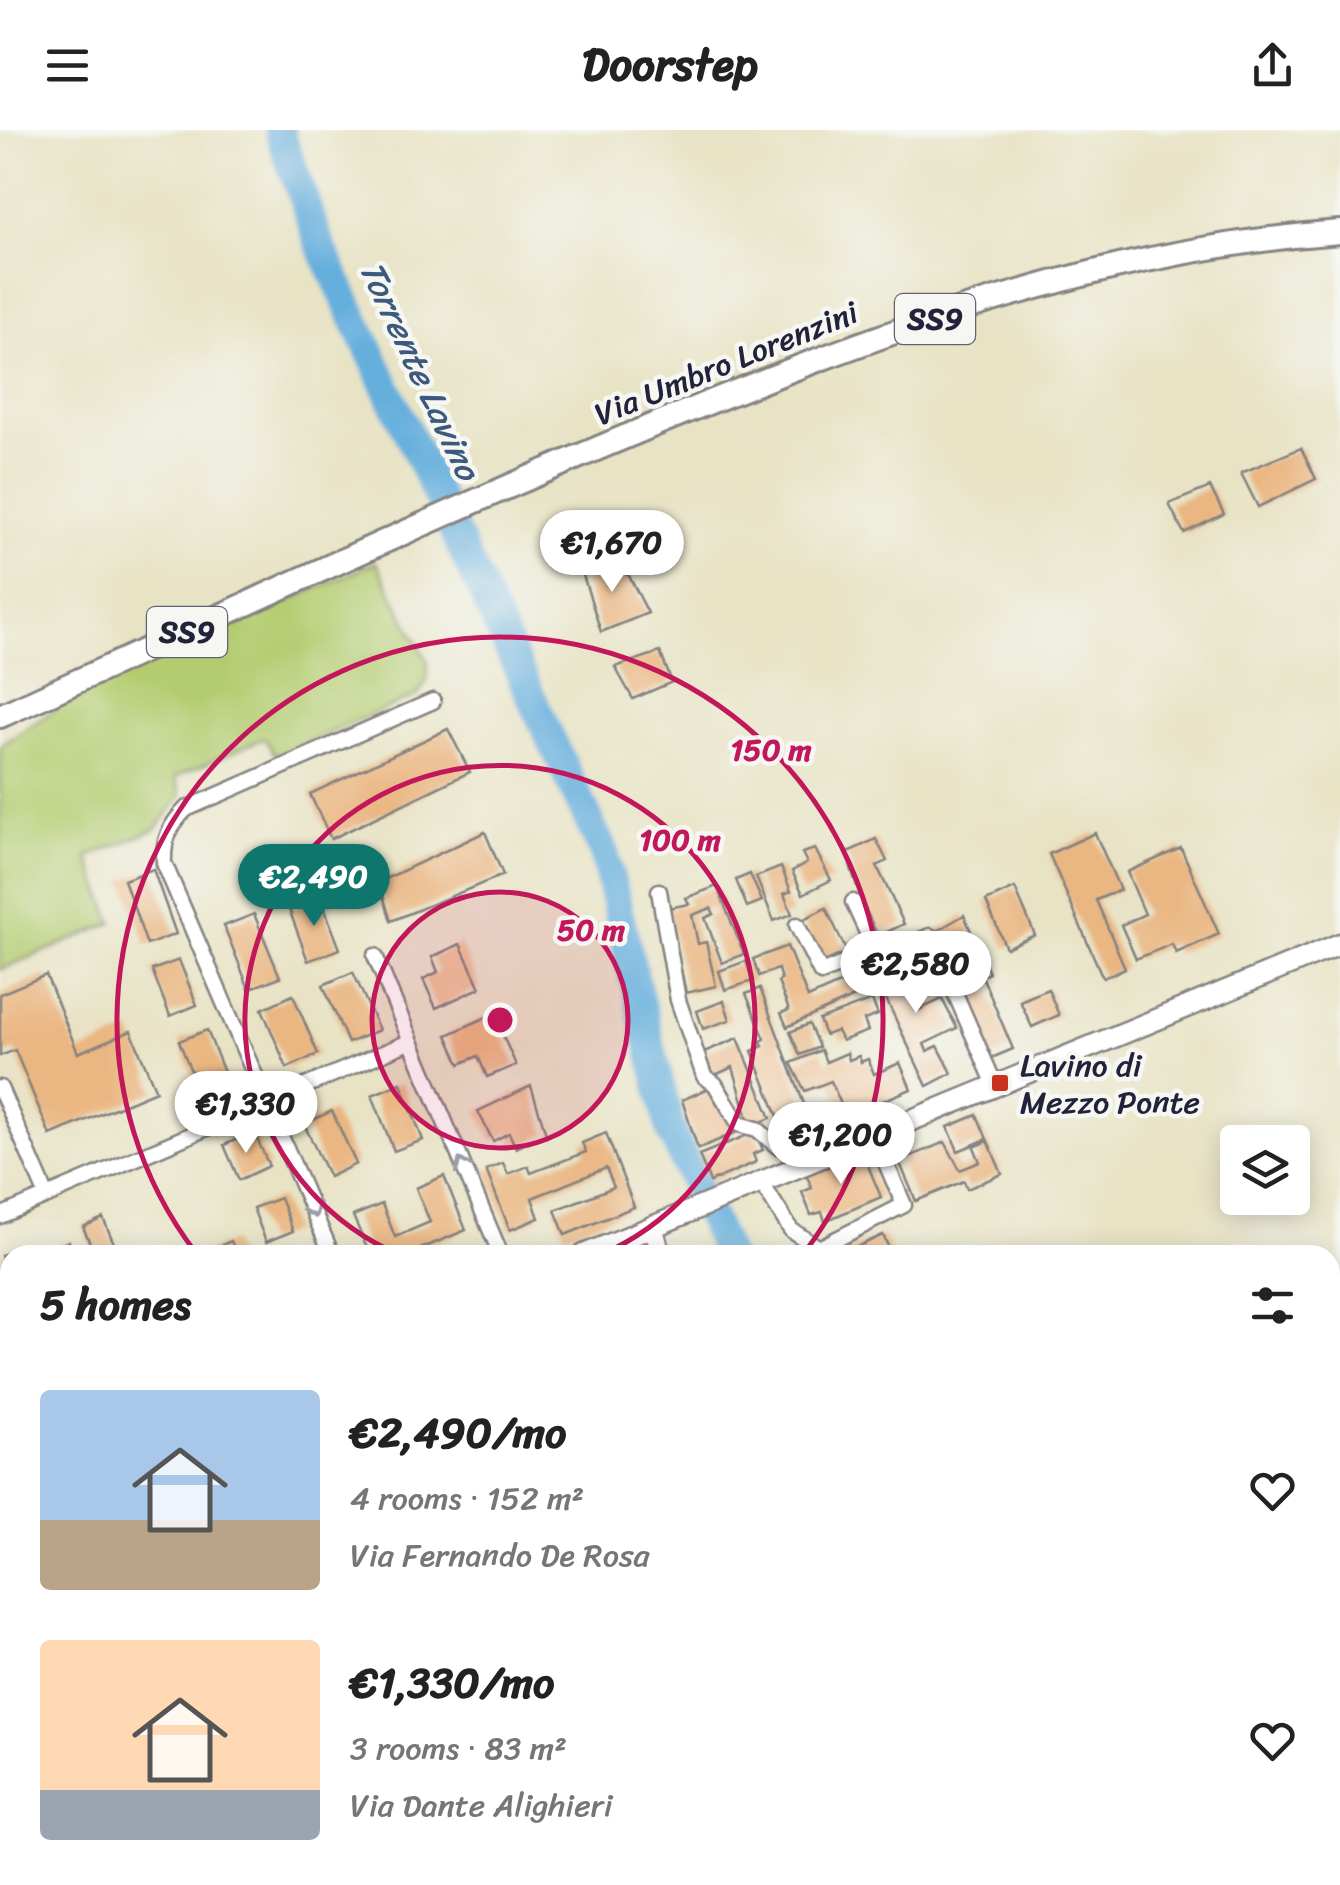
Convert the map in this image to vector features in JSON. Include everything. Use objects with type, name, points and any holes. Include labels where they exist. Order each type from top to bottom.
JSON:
[{"type":"main road","name":"Via Umbro Lorenzini","points":[[0,716],[546,470],[832,351],[1108,266],[1276,236],[1340,232]]},
{"type":"main road","points":[[607,1245],[1340,944]]},
{"type":"street","points":[[328,1245],[164,862],[163,845],[186,809],[433,701]]},
{"type":"street","points":[[660,891],[678,1000],[704,1076],[730,1104],[740,1124],[758,1129],[777,1146],[823,1127],[852,1121],[873,1133],[904,1205],[825,1245]]},
{"type":"street","points":[[853,902],[874,951],[884,956],[930,936],[995,1085]]},
{"type":"street","points":[[797,925],[822,973],[874,951]]},
{"type":"street","points":[[375,956],[497,1245]]},
{"type":"street","points":[[0,1216],[409,1042]]},
{"type":"street","points":[[0,1088],[46,1196]]},
{"type":"street","points":[[761,1182],[791,1230],[814,1245]]},
{"type":"street","points":[[659,1223],[660,1245]]},
{"type":"street","points":[[807,1240],[809,1245]]},
{"type":"green space","points":[[376,562],[428,663],[427,680],[418,695],[276,756],[264,738],[175,777],[181,796],[156,829],[88,857],[113,923],[0,970],[0,746],[71,699]]},
{"type":"building","points":[[1301,448],[1316,479],[1258,507],[1241,473]]},
{"type":"building","points":[[1210,487],[1224,514],[1184,533],[1169,504]]},
{"type":"building","points":[[599,559],[629,576],[648,613],[601,632],[580,566]]},
{"type":"building","points":[[660,652],[672,682],[633,699],[615,667]]},
{"type":"building","points":[[448,729],[470,772],[331,839],[310,794]]},
{"type":"building","points":[[485,832],[503,875],[391,921],[379,882]]},
{"type":"building","points":[[1095,833],[1120,890],[1096,900],[1125,968],[1103,978],[1049,854]]},
{"type":"building","points":[[876,839],[887,861],[877,866],[904,924],[874,938],[846,853]]},
{"type":"building","points":[[1181,848],[1219,934],[1176,953],[1172,944],[1136,959],[1121,925],[1145,914],[1127,872]]},
{"type":"building","points":[[815,849],[831,880],[803,894],[792,871],[807,863],[802,853]]},
{"type":"building","points":[[781,867],[791,891],[784,894],[792,914],[774,921],[756,877]]},
{"type":"building","points":[[153,869],[176,934],[147,945],[124,880]]},
{"type":"building","points":[[750,874],[762,901],[747,907],[736,880]]},
{"type":"building","points":[[717,886],[744,954],[722,963],[705,918],[714,914],[711,908],[692,915],[698,944],[706,942],[716,986],[686,993],[668,908],[689,904],[686,898]]},
{"type":"building","points":[[1015,888],[1035,935],[1006,948],[986,901]]},
{"type":"building","points":[[320,897],[340,949],[308,961],[289,909]]},
{"type":"building","points":[[826,908],[847,952],[822,963],[802,920]]},
{"type":"building","points":[[254,914],[280,977],[249,989],[224,926]]},
{"type":"building","points":[[964,915],[989,973],[982,976],[1013,1049],[989,1059],[958,986],[964,983],[954,958],[947,961],[935,932]]},
{"type":"building","points":[[460,944],[480,988],[436,1008],[423,979],[438,972],[432,957]]},
{"type":"building","points":[[787,946],[808,998],[857,976],[867,975],[872,989],[787,1027],[781,1013],[789,1010],[778,982],[778,969],[759,976],[753,959]]},
{"type":"building","points":[[898,954],[905,969],[921,962],[932,984],[909,996],[917,1011],[942,999],[957,1028],[924,1044],[927,1051],[938,1046],[952,1073],[927,1086],[873,971]]},
{"type":"building","points":[[179,960],[197,1005],[170,1016],[152,970]]},
{"type":"building","points":[[746,961],[753,981],[725,990],[719,971]]},
{"type":"building","points":[[353,972],[379,1030],[348,1043],[323,985]]},
{"type":"building","points":[[46,975],[78,1053],[131,1031],[156,1091],[50,1135],[15,1050],[0,1056],[0,994]]},
{"type":"building","points":[[760,988],[812,1125],[786,1136],[752,1051],[763,1046],[761,1041],[765,1039],[746,994]]},
{"type":"building","points":[[1048,989],[1059,1015],[1032,1027],[1020,1001]]},
{"type":"building","points":[[293,995],[318,1054],[287,1068],[262,1009]]},
{"type":"building","points":[[872,1000],[878,1015],[864,1020],[868,1031],[842,1041],[837,1031],[825,1035],[819,1020]]},
{"type":"building","points":[[724,1001],[730,1020],[703,1029],[697,1011]]},
{"type":"building","points":[[493,1014],[516,1065],[487,1077],[478,1056],[460,1064],[447,1035]]},
{"type":"building","points":[[809,1024],[819,1047],[800,1055],[790,1032]]},
{"type":"building","points":[[207,1030],[231,1090],[203,1101],[179,1041]]},
{"type":"building","points":[[738,1038],[771,1118],[759,1123],[748,1118],[733,1067],[713,1076],[704,1052]]},
{"type":"building","points":[[821,1050],[826,1062],[847,1053],[849,1060],[859,1056],[861,1062],[868,1059],[874,1074],[900,1063],[911,1089],[846,1116],[831,1081],[805,1091],[791,1063]]},
{"type":"building","points":[[401,1083],[423,1140],[394,1151],[372,1095]]},
{"type":"building","points":[[531,1086],[546,1134],[516,1148],[509,1133],[493,1141],[478,1111]]},
{"type":"building","points":[[709,1088],[719,1106],[723,1104],[735,1133],[698,1149],[682,1100]]},
{"type":"building","points":[[332,1111],[356,1164],[329,1177],[304,1124]]},
{"type":"building","points":[[977,1115],[987,1139],[958,1151],[948,1127]]},
{"type":"building","points":[[254,1132],[269,1166],[239,1180],[224,1145]]},
{"type":"building","points":[[755,1132],[763,1150],[753,1154],[756,1162],[710,1182],[699,1155]]},
{"type":"building","points":[[606,1133],[634,1207],[565,1235],[555,1210],[614,1187],[606,1168],[532,1198],[539,1218],[510,1230],[486,1170],[503,1163],[508,1174],[528,1166],[531,1173],[586,1152],[582,1143]]},
{"type":"building","points":[[988,1141],[1002,1174],[967,1189],[964,1181],[916,1201],[899,1161],[945,1142],[960,1170],[980,1162],[974,1147]]},
{"type":"building","points":[[862,1151],[881,1197],[825,1221],[822,1212],[811,1215],[802,1192],[812,1188],[806,1174]]},
{"type":"building","points":[[444,1176],[466,1230],[430,1245],[366,1245],[353,1216],[382,1204],[395,1237],[430,1222],[416,1188]]},
{"type":"building","points":[[280,1198],[293,1231],[266,1242],[253,1208]]},
{"type":"building","points":[[103,1218],[115,1245],[91,1245],[83,1227]]},
{"type":"building","points":[[883,1235],[888,1245],[861,1245]]},
{"type":"waterway","name":"Torrente Lavino","points":[[279,130],[319,242],[604,853],[671,1131],[722,1245]]},
{"type":"place","name":"Lavino di Mezzo Ponte","points":[[1000,1083]]}]
